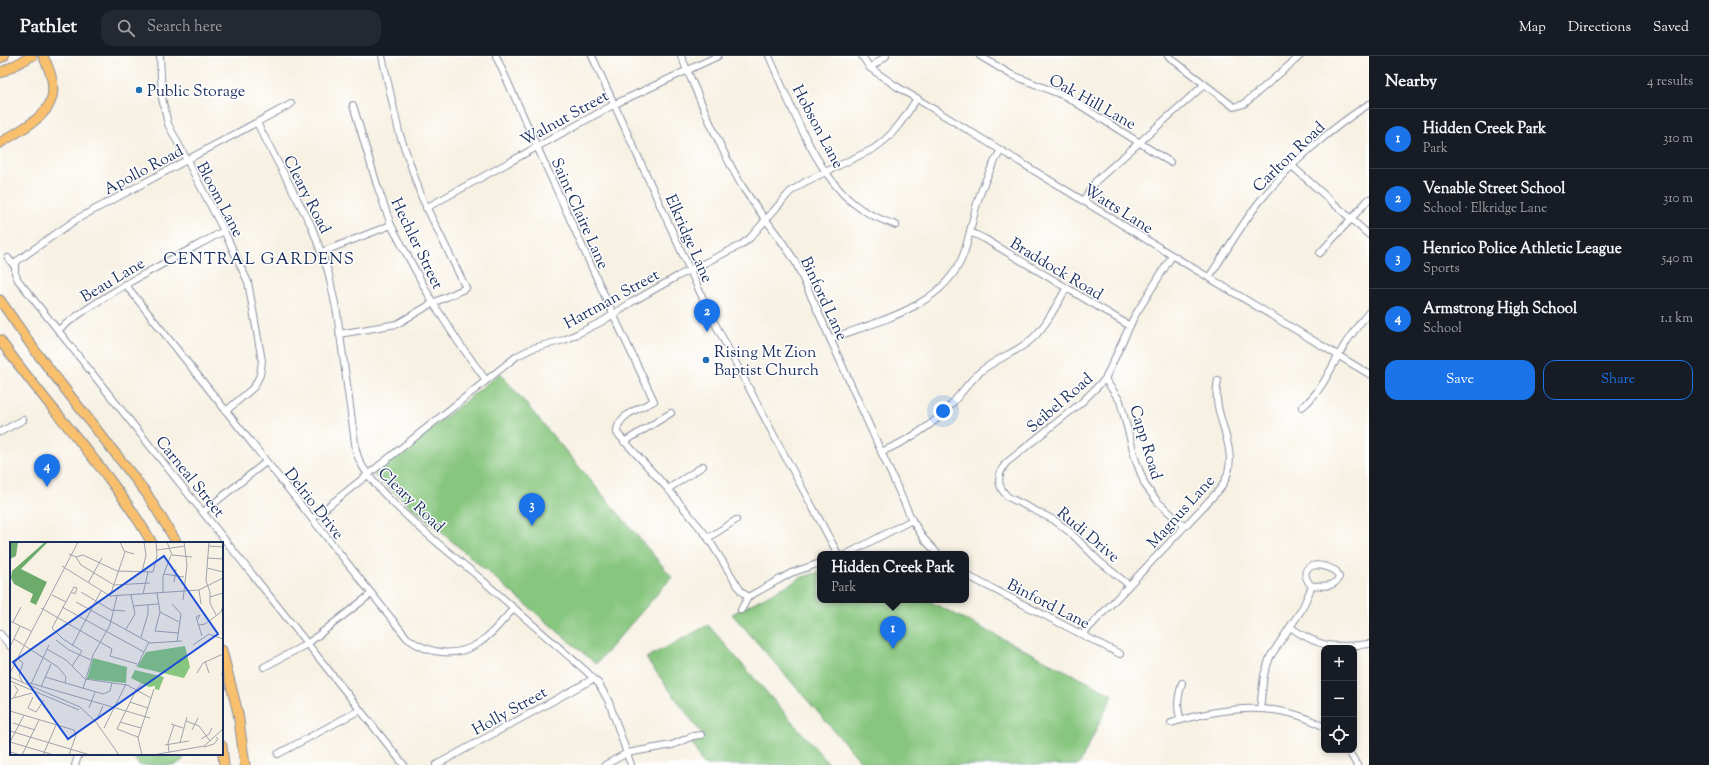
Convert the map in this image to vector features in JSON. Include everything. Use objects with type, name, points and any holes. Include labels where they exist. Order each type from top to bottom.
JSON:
[{"type":"highway","points":[[0,57],[4,56]]},
{"type":"highway","points":[[0,73],[32,56]]},
{"type":"highway","points":[[0,143],[39,117],[51,102],[54,90],[53,81],[51,71],[43,56]]},
{"type":"highway","points":[[0,300],[36,352],[147,494],[176,542]]},
{"type":"highway","points":[[0,340],[127,504],[151,542]]},
{"type":"highway","points":[[0,350],[69,429]]},
{"type":"highway","points":[[223,654],[237,707],[245,765]]},
{"type":"highway","points":[[223,755],[224,765]]},
{"type":"street","name":"Bloom Lane","points":[[160,56],[162,98],[168,124],[186,161],[224,231],[248,282],[262,361],[260,375],[254,387],[226,411]]},
{"type":"street","points":[[339,334],[397,324],[433,302],[466,288],[426,208],[399,132],[382,56]]},
{"type":"street","name":"Saint Claire Lane","points":[[496,56],[654,401],[625,416],[620,422],[617,433],[624,442]]},
{"type":"street","name":"Elkridge Lane","points":[[592,56],[714,321],[835,551]]},
{"type":"street","name":"Binford Lane","points":[[681,56],[735,173],[796,264],[912,520],[924,539],[935,551]]},
{"type":"street","name":"Walnut Street","points":[[426,208],[536,146],[615,104],[718,56]]},
{"type":"street","name":"Hobson Lane","points":[[769,56],[802,130],[817,158],[840,191],[853,204],[871,216],[896,225]]},
{"type":"street","name":"Watts Lane","points":[[862,56],[870,68],[917,98],[1172,256],[1369,374]]},
{"type":"street","points":[[870,68],[886,56]]},
{"type":"street","name":"Oak Hill Lane","points":[[980,56],[1010,74],[1067,97],[1170,162]]},
{"type":"street","points":[[1172,57],[1204,85],[1234,107],[1244,104],[1300,56]]},
{"type":"street","points":[[1083,200],[1096,181],[1204,85]]},
{"type":"street","name":"Hartman Street","points":[[312,519],[517,356],[527,351],[570,337],[691,270],[741,245],[750,238],[790,192],[805,182],[873,149],[882,143],[896,130],[917,98]]},
{"type":"street","name":"Apollo Road","points":[[15,267],[17,261],[77,219],[291,104]]},
{"type":"street","name":"Carlton Road","points":[[1209,277],[1252,212],[1278,180],[1340,124],[1369,104]]},
{"type":"street","name":"Hechler Street","points":[[353,105],[391,225],[433,302],[459,343],[486,380]]},
{"type":"street","name":"Cleary Road","points":[[257,123],[311,225],[322,252],[334,295],[357,457],[368,475],[393,503],[593,679],[604,692],[609,702],[631,765]]},
{"type":"street","points":[[830,339],[905,311],[929,298],[941,288],[957,268],[963,254],[985,182],[1001,150]]},
{"type":"street","points":[[1292,166],[1369,235]]},
{"type":"street","points":[[1320,253],[1369,199]]},
{"type":"street","points":[[322,252],[391,225]]},
{"type":"street","name":"Beau Lane","points":[[58,330],[81,312],[125,284],[224,231]]},
{"type":"street","name":"Braddock Road","points":[[970,232],[984,238],[1066,289],[1130,326]]},
{"type":"street","name":"Seibel Road","points":[[1008,497],[1001,489],[999,479],[1000,472],[1006,463],[1082,402],[1105,379],[1134,317],[1172,256]]},
{"type":"street","name":"Carneal Street","points":[[8,258],[15,267],[15,273],[18,280],[404,765]]},
{"type":"street","name":"Delrio Drive","points":[[125,284],[407,638],[422,647],[439,652],[456,652],[480,643],[514,608]]},
{"type":"street","points":[[881,452],[912,437],[931,424],[950,407],[970,382],[981,372],[1030,341],[1041,329],[1066,289]]},
{"type":"street","points":[[1302,407],[1317,393],[1358,324],[1369,312]]},
{"type":"street","name":"Capp Road","points":[[1105,379],[1120,401],[1136,462],[1145,485],[1157,501],[1184,526]]},
{"type":"street","name":"Magnus Lane","points":[[1083,634],[1220,489],[1226,478],[1230,469],[1230,454],[1216,394],[1218,380]]},
{"type":"street","points":[[671,413],[624,442],[668,489],[708,538],[741,591],[748,597]]},
{"type":"street","points":[[0,432],[23,420]]},
{"type":"street","points":[[203,512],[266,462]]},
{"type":"street","points":[[668,489],[703,466]]},
{"type":"street","name":"Rudi Drive","points":[[1008,497],[1044,514],[1058,523],[1129,585]]},
{"type":"street","points":[[708,538],[736,520]]},
{"type":"street","points":[[853,551],[912,520]]},
{"type":"street","points":[[741,610],[748,597],[791,573],[817,564]]},
{"type":"street","points":[[1313,565],[1322,566],[1336,571],[1339,577],[1337,582],[1332,585],[1312,586],[1306,581],[1305,573],[1307,568],[1313,565]]},
{"type":"street","name":"Binford Lane","points":[[969,577],[1120,654]]},
{"type":"street","points":[[1260,709],[1262,685],[1266,666],[1274,649],[1302,609],[1312,586]]},
{"type":"street","points":[[264,667],[307,644],[371,594]]},
{"type":"street","points":[[1290,627],[1306,638],[1325,645],[1343,647],[1369,644]]},
{"type":"street","points":[[0,634],[10,646]]},
{"type":"street","name":"Holly Street","points":[[436,765],[593,679]]},
{"type":"street","points":[[1181,720],[1177,700],[1182,684]]},
{"type":"street","points":[[1171,723],[1219,711],[1260,709],[1294,714],[1308,718],[1321,725]]},
{"type":"street","points":[[278,754],[360,710]]},
{"type":"street","points":[[605,765],[627,753],[672,745],[693,736],[701,735]]},
{"type":"street","points":[[1350,753],[1357,765]]},
{"type":"street","points":[[75,765],[79,755]]},
{"type":"green space","points":[[500,373],[672,577],[596,664],[374,475]]},
{"type":"green space","points":[[817,573],[817,603],[933,603],[1113,695],[1079,765],[864,765],[732,614],[803,577]]},
{"type":"green space","points":[[708,625],[830,765],[703,765],[692,743],[704,737],[646,658]]},
{"type":"green space","points":[[132,755],[181,755],[184,759],[176,765],[139,765]]},
{"type":"place","name":"Public Storage","points":[[139,90]]},
{"type":"place","name":"Venable Street School","points":[[707,332]]},
{"type":"place","name":"Rising Mt Zion Baptist Church","points":[[706,360]]},
{"type":"place","name":"Armstrong High School","points":[[47,487]]},
{"type":"place","name":"Henrico Police Athletic League","points":[[532,526]]},
{"type":"place","name":"Hidden Creek Park","points":[[893,649]]},
{"type":"district","name":"CENTRAL GARDENS","points":[[259,258]]}]
